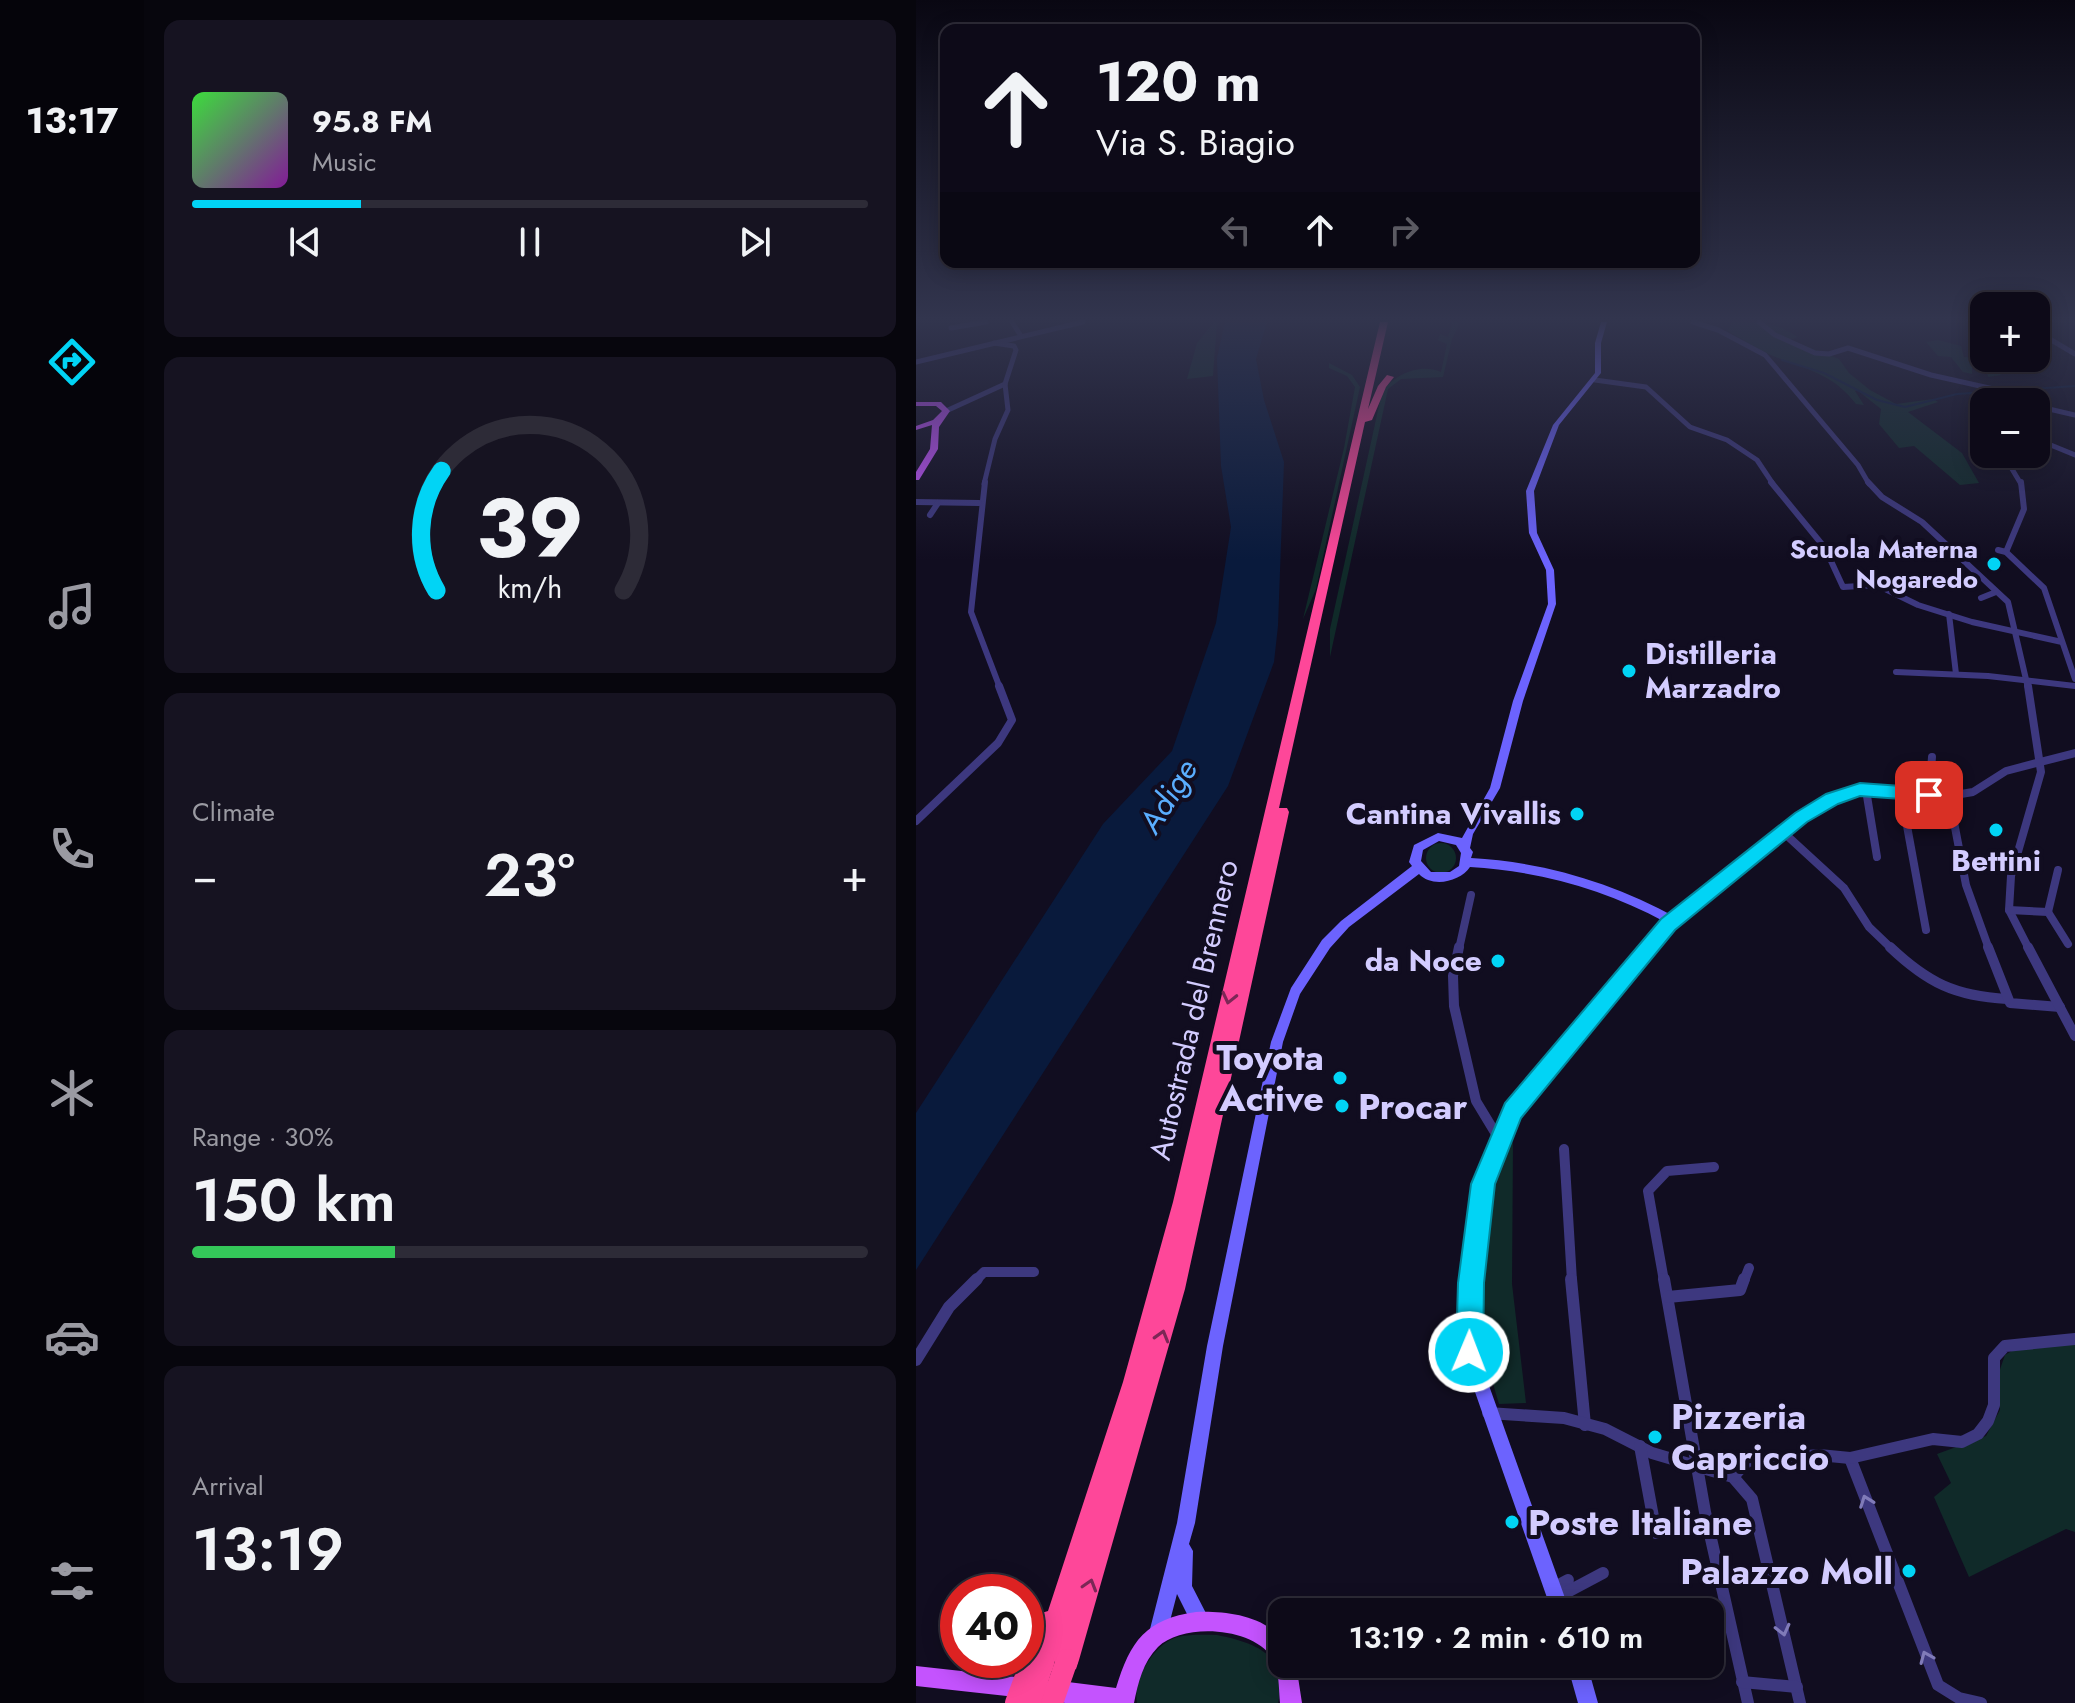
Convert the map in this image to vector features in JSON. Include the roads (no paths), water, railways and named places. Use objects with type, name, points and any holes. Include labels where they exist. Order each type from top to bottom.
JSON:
[{"type":"highway","points":[[1363,401],[1365,418]]},
{"type":"highway","name":"Autostrada del Brennero","points":[[1052,1703],[1047,1662],[1106,1460],[1133,1382],[1182,1202],[1369,401]]},
{"type":"highway","points":[[1365,418],[1374,401]]},
{"type":"highway","name":"Autostrada del Brennero","points":[[1030,1703],[1047,1662],[1194,1215],[1365,418]]},
{"type":"highway","points":[[1016,1703],[1047,1662]]},
{"type":"main road","points":[[1467,862],[1465,847],[1468,834],[1495,788],[1518,701],[1552,604],[1550,570],[1533,533],[1530,491],[1556,425],[1576,401]]},
{"type":"main road","points":[[916,404],[944,408],[935,427],[934,449],[916,478]]},
{"type":"main road","points":[[916,428],[940,420]]},
{"type":"main road","points":[[1454,839],[1487,801]]},
{"type":"main road","points":[[1423,872],[1415,855],[1423,843],[1438,837],[1454,839],[1465,847]]},
{"type":"main road","points":[[916,1676],[1124,1701],[1137,1658],[1158,1633],[1186,1523],[1215,1346],[1277,1042],[1307,969],[1345,924],[1384,895],[1423,872],[1452,876],[1467,862],[1490,862],[1601,888],[1673,921],[1513,1111],[1483,1184],[1471,1283],[1469,1352],[1488,1413],[1560,1595]]},
{"type":"main road","points":[[1186,1523],[1183,1587],[1201,1621]]},
{"type":"main road","points":[[1158,1633],[1201,1621],[1263,1634],[1268,1640]]},
{"type":"main road","points":[[1581,1678],[1588,1703]]},
{"type":"street","points":[[944,408],[964,401]]},
{"type":"street","points":[[916,821],[998,743],[1012,720],[971,612],[971,559],[979,503],[995,439],[1008,410],[1007,401]]},
{"type":"street","points":[[1662,401],[1701,434],[1727,440],[1757,460],[1825,548],[1843,587],[1877,585],[1918,605],[2062,642]]},
{"type":"street","points":[[1803,401],[1882,497],[1922,522],[2008,602],[2029,692],[2041,772],[2008,891],[2009,910],[2075,1036]]},
{"type":"street","points":[[2050,409],[2075,415]]},
{"type":"street","points":[[2050,445],[2075,455]]},
{"type":"street","points":[[2015,468],[2021,475],[2022,516],[2002,551],[2044,588],[2075,679]]},
{"type":"street","points":[[916,502],[979,503]]},
{"type":"street","points":[[930,515],[938,503]]},
{"type":"street","points":[[1981,598],[1996,592]]},
{"type":"street","points":[[1949,614],[1956,674]]},
{"type":"street","points":[[1896,672],[2024,679],[2075,686]]},
{"type":"street","points":[[1673,921],[1783,832],[1832,799],[1866,790],[1949,796],[1973,792],[2006,771],[2072,754],[2075,766]]},
{"type":"street","points":[[1929,795],[1932,757]]},
{"type":"street","points":[[1866,790],[1877,857]]},
{"type":"street","points":[[1901,793],[1926,930]]},
{"type":"street","points":[[1949,796],[1966,885],[2007,999],[2010,1003],[2060,1007]]},
{"type":"street","points":[[1783,832],[1844,888],[1869,927],[1906,962],[1933,981],[1969,997],[2007,999]]},
{"type":"street","points":[[2058,870],[2048,912],[2068,944]]},
{"type":"street","points":[[1471,895],[1453,976],[1454,1006],[1476,1101],[1499,1139]]},
{"type":"street","points":[[2009,910],[2048,912]]},
{"type":"street","points":[[1564,1149],[1585,1425]]},
{"type":"street","points":[[1714,1167],[1666,1169],[1654,1176],[1648,1191],[1696,1469],[1748,1703]]},
{"type":"street","points":[[1668,1297],[1740,1290],[1749,1268]]},
{"type":"street","points":[[916,1360],[949,1307],[984,1272],[1034,1272]]},
{"type":"street","points":[[1733,1477],[1747,1461],[1819,1455],[1850,1458],[1933,1439],[1962,1442],[1978,1434],[1988,1421],[1994,1405],[1994,1358],[2005,1346],[2075,1339]]},
{"type":"street","points":[[1488,1413],[1564,1418],[1605,1429],[1696,1469],[1733,1477],[1752,1499],[1800,1703]]},
{"type":"street","points":[[1640,1446],[1656,1533]]},
{"type":"street","points":[[1850,1458],[1938,1685],[1959,1698],[1981,1703]]},
{"type":"street","points":[[1560,1595],[1603,1573]]},
{"type":"street","points":[[1742,1682],[1797,1687]]},
{"type":"water","name":"Adige","points":[[1219,401],[1264,401],[1284,462],[1278,626],[1274,662],[1228,786],[916,1270],[916,1113],[1103,824],[1172,751],[1216,623],[1231,527],[1221,466]]},
{"type":"waterway","points":[[1883,401],[1905,407],[1927,401]]},
{"type":"place","name":"Scuola Materna Nogaredo","points":[[1994,564]]},
{"type":"place","name":"Distilleria Marzadro","points":[[1629,671]]},
{"type":"place","name":"Cantina Vivallis","points":[[1577,814]]},
{"type":"place","name":"Bettini","points":[[1996,830]]},
{"type":"place","name":"da Noce","points":[[1498,961]]},
{"type":"place","name":"Toyota Active","points":[[1340,1078]]},
{"type":"place","name":"Procar","points":[[1342,1106]]},
{"type":"place","name":"Pizzeria Capriccio","points":[[1655,1437]]},
{"type":"place","name":"Poste Italiane","points":[[1512,1522]]},
{"type":"place","name":"Palazzo Moll","points":[[1909,1571]]}]
